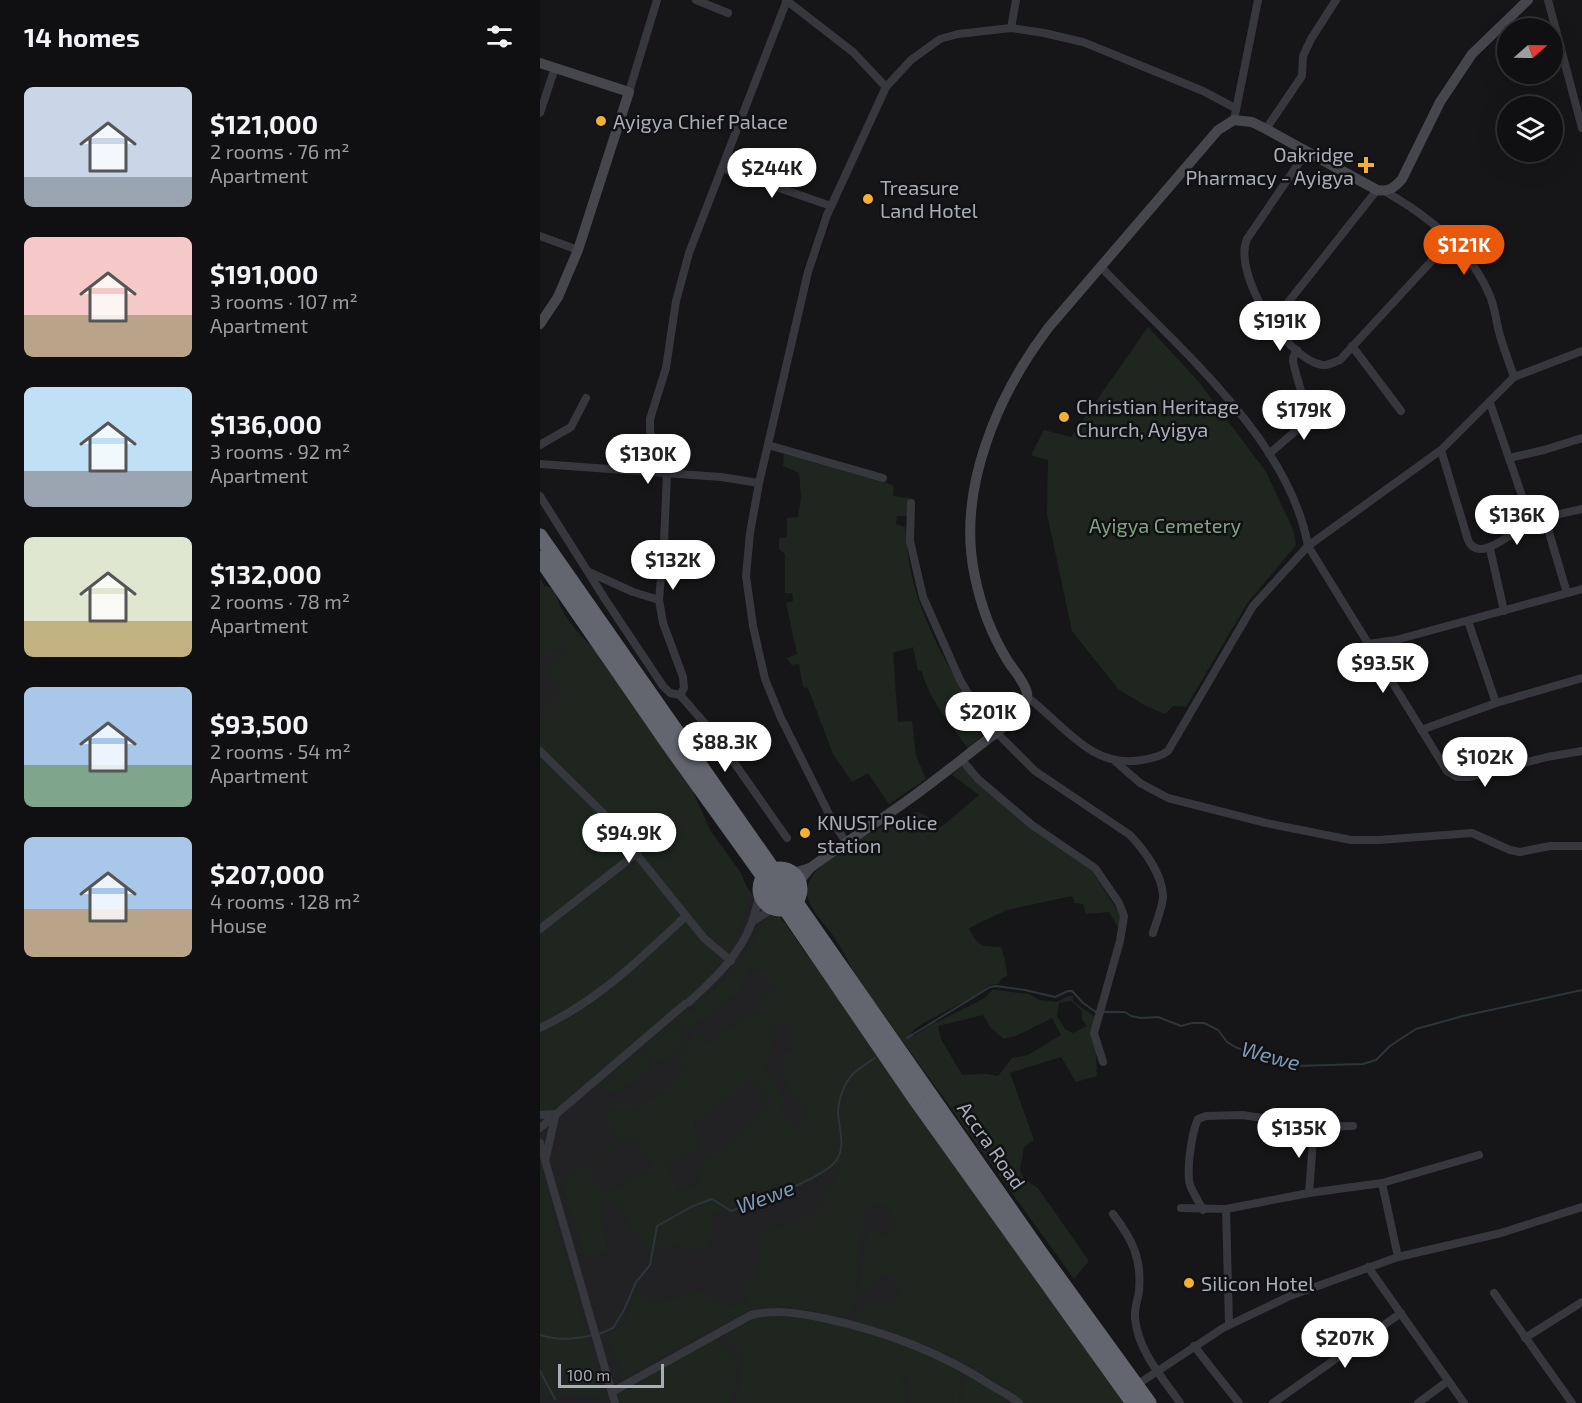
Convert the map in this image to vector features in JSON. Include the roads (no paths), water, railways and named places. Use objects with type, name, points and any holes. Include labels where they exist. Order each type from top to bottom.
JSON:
[{"type":"highway","points":[[540,536],[679,737],[764,882],[766,904],[793,900]]},
{"type":"highway","points":[[540,558],[764,882],[793,900]]},
{"type":"highway","points":[[764,882],[787,869],[793,900]]},
{"type":"highway","name":"Accra Road","points":[[793,900],[1131,1393]]},
{"type":"highway","name":"Accra Road","points":[[793,900],[916,1100],[1131,1393],[1149,1403]]},
{"type":"street","points":[[540,323],[558,297],[578,250],[657,0]]},
{"type":"street","points":[[696,0],[728,13]]},
{"type":"street","points":[[681,695],[684,688],[683,677],[663,623],[659,600],[668,473],[650,432],[650,419],[659,397],[666,368],[676,301],[689,253],[787,0],[854,52],[886,87]]},
{"type":"street","points":[[1011,28],[1016,0]]},
{"type":"street","points":[[1234,120],[1258,0]]},
{"type":"street","points":[[1266,129],[1302,76],[1303,56],[1336,0]]},
{"type":"street","points":[[1271,324],[1382,191],[1394,188],[1402,179],[1440,102],[1472,54],[1528,0]]},
{"type":"street","points":[[1548,0],[1578,89],[1582,128]]},
{"type":"street","points":[[846,842],[834,824],[780,716],[765,679],[753,626],[746,576],[750,533],[759,483],[808,272],[831,206],[886,87],[911,60],[940,39],[958,34],[1011,28],[1083,42],[1203,91],[1235,108]]},
{"type":"street","points":[[540,63],[629,93]]},
{"type":"street","points":[[540,113],[555,68]]},
{"type":"street","points":[[753,921],[793,900],[802,878],[810,868],[904,803],[996,732],[1025,705],[1027,697],[1024,686],[991,631],[975,577],[970,528],[976,481],[982,459],[1001,408],[1025,361],[1049,327],[1218,130],[1234,120],[1252,122],[1412,207],[1439,229],[1472,264],[1490,296],[1514,377]]},
{"type":"street","points":[[1307,151],[1243,248],[1252,287],[1271,324],[1296,350],[1322,365],[1340,360],[1450,241]]},
{"type":"street","points":[[722,168],[831,206]]},
{"type":"street","points":[[540,236],[578,250]]},
{"type":"street","points":[[1101,267],[1209,376],[1258,436],[1296,506],[1304,526],[1308,546],[1447,771],[1457,777],[1470,777],[1493,773],[1547,757],[1582,751]]},
{"type":"street","points":[[1352,346],[1401,411]]},
{"type":"street","points":[[1296,350],[1293,357],[1294,368],[1310,418]]},
{"type":"street","points":[[1116,762],[1154,758],[1168,751],[1253,606],[1308,546],[1441,450],[1514,377],[1582,351]]},
{"type":"street","points":[[540,445],[571,428],[586,398]]},
{"type":"street","points":[[1490,403],[1531,522]]},
{"type":"street","points":[[1269,454],[1322,408]]},
{"type":"street","points":[[1509,458],[1582,438]]},
{"type":"street","points":[[768,445],[883,478]]},
{"type":"street","points":[[1441,450],[1470,546],[1474,549],[1490,549],[1531,522],[1582,509]]},
{"type":"street","points":[[540,464],[721,477],[759,483]]},
{"type":"street","points":[[540,496],[663,686],[670,693],[681,695],[714,734],[787,838]]},
{"type":"street","points":[[911,503],[910,540],[923,597],[960,680],[978,710],[996,732],[1035,771],[1130,835],[1142,848],[1157,874],[1163,897],[1153,933]]},
{"type":"street","points":[[1545,519],[1567,593]]},
{"type":"street","points":[[1490,549],[1504,611]]},
{"type":"street","points":[[589,572],[633,592],[659,600]]},
{"type":"street","points":[[1368,644],[1396,640],[1582,589]]},
{"type":"street","points":[[1468,621],[1496,704]]},
{"type":"street","points":[[1421,730],[1582,678]]},
{"type":"street","points":[[1027,697],[1076,741],[1116,762],[1140,783],[1168,798],[1266,823],[1351,840],[1472,833],[1510,850],[1520,852],[1550,846],[1578,848],[1582,846]]},
{"type":"street","points":[[540,751],[603,813],[704,938],[730,961]]},
{"type":"street","points":[[962,759],[978,779],[1032,825],[1095,868],[1119,903],[1124,916],[1120,941],[1094,1033],[1102,1062]]},
{"type":"street","points":[[540,929],[637,853]]},
{"type":"street","points":[[540,1128],[687,1003],[730,961],[753,921],[753,913],[764,882]]},
{"type":"street","points":[[540,1028],[560,1019],[599,994],[686,916]]},
{"type":"street","points":[[540,1115],[557,1114]]},
{"type":"street","points":[[545,1161],[552,1124],[557,1114]]},
{"type":"street","points":[[1203,1210],[1190,1185],[1188,1174],[1193,1136],[1198,1119],[1206,1116],[1242,1115],[1290,1121],[1314,1127],[1353,1126]]},
{"type":"street","points":[[1309,1193],[1314,1127]]},
{"type":"street","points":[[540,1143],[615,1403]]},
{"type":"street","points":[[1181,1208],[1226,1209],[1382,1182],[1479,1155]]},
{"type":"street","points":[[1382,1182],[1398,1257]]},
{"type":"street","points":[[1131,1393],[1158,1370],[1194,1346],[1230,1324],[1282,1299],[1398,1257],[1501,1233],[1582,1207]]},
{"type":"street","points":[[1226,1209],[1230,1324]]},
{"type":"street","points":[[1113,1214],[1126,1230],[1135,1247],[1139,1272],[1135,1319],[1140,1340],[1147,1357],[1180,1403]]},
{"type":"street","points":[[1368,1267],[1464,1403]]},
{"type":"street","points":[[1494,1293],[1572,1403]]},
{"type":"street","points":[[1525,1338],[1582,1302]]},
{"type":"street","points":[[612,1392],[751,1315],[765,1311],[781,1311],[842,1322],[905,1341],[952,1361],[1008,1399],[1019,1403]]},
{"type":"street","points":[[1273,1403],[1401,1313]]},
{"type":"street","points":[[1194,1346],[1239,1403]]},
{"type":"street","points":[[1418,1403],[1448,1381]]},
{"type":"waterway","name":"Wewe","points":[[907,1038],[990,987],[996,986],[1055,997],[1072,991],[1096,1012],[1125,1012],[1141,1018],[1158,1017],[1181,1026],[1204,1023],[1218,1030],[1227,1042],[1237,1048],[1295,1066],[1363,1064],[1376,1060],[1390,1046],[1416,1029],[1463,1016],[1582,990]]},
{"type":"waterway","name":"Wewe","points":[[599,1334],[613,1328],[636,1282],[650,1265],[657,1226],[693,1206],[712,1199],[731,1211],[798,1185],[832,1165],[841,1147],[838,1113],[842,1092],[853,1074],[875,1058]]},
{"type":"waterway","name":"Wewe","points":[[540,1335],[566,1339],[593,1335]]},
{"type":"waterway","points":[[540,1371],[555,1399]]},
{"type":"place","name":"Ayigya Chief Palace","points":[[601,121]]},
{"type":"place","name":"Oakridge Pharmacy - Ayigya","points":[[1366,165]]},
{"type":"place","name":"Treasure Land Hotel","points":[[868,199]]},
{"type":"place","name":"Christian Heritage Church, Ayigya","points":[[1064,417]]},
{"type":"place","name":"KNUST Police station","points":[[805,833]]},
{"type":"place","name":"Silicon Hotel","points":[[1189,1283]]},
{"type":"park label","name":"Ayigya Cemetery","points":[[1165,525]]}]
